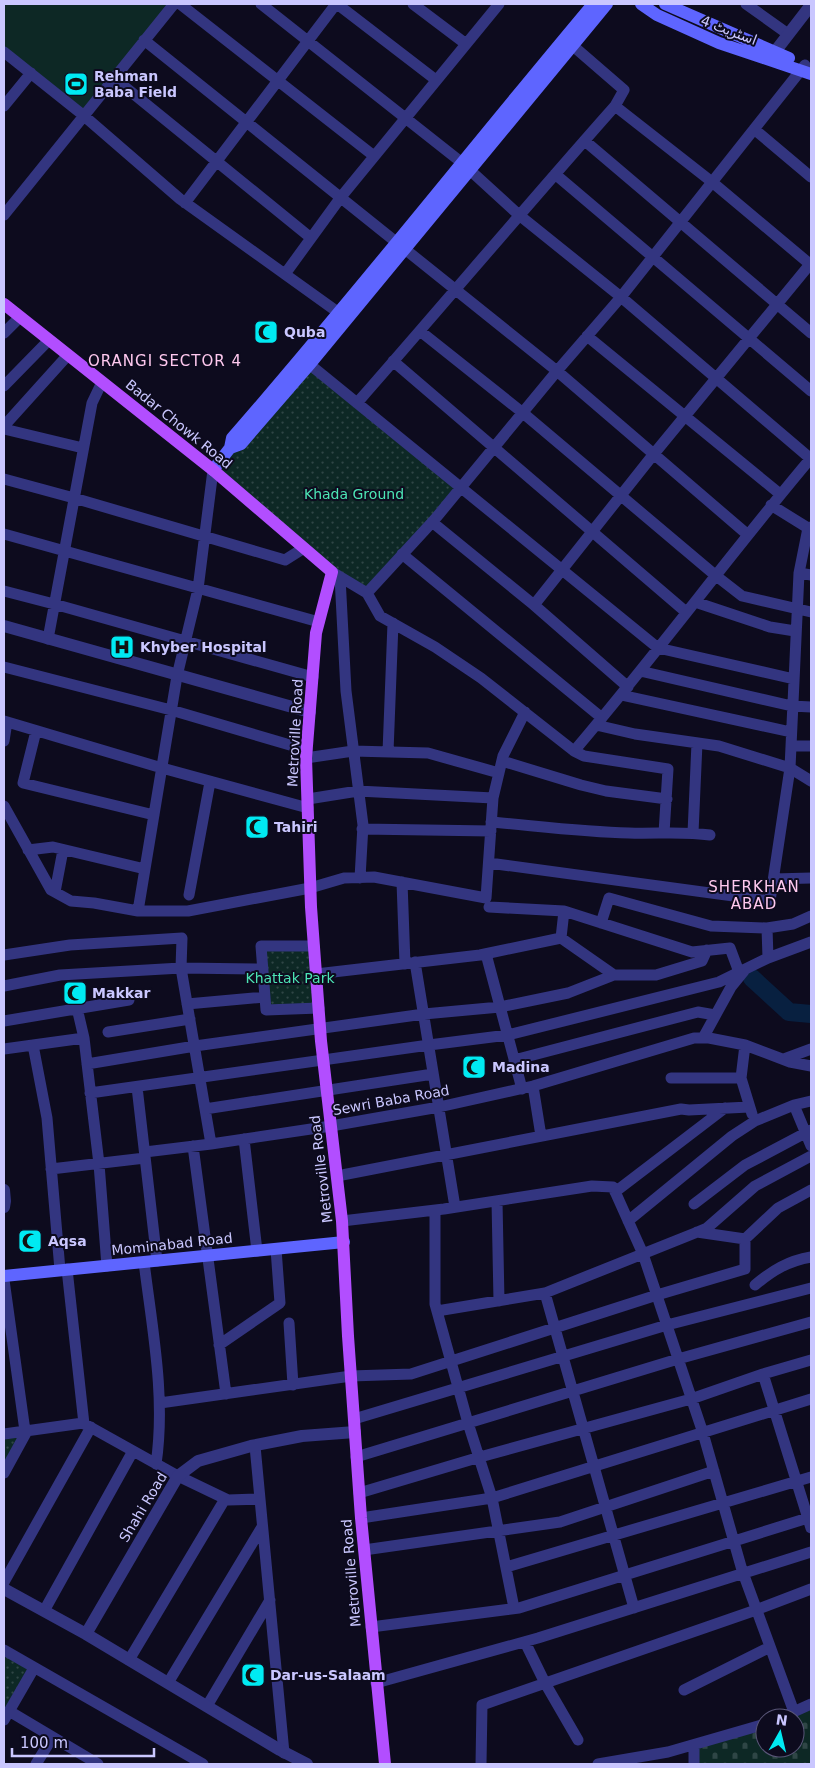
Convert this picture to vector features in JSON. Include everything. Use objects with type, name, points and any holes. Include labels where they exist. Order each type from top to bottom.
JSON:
[{"type":"main road","points":[[465,167],[593,4]]},
{"type":"main road","points":[[213,470],[230,448],[232,438],[306,361],[465,167],[607,4]]},
{"type":"main road","name":"اسٹریٹ 4","points":[[641,4],[656,15],[719,43],[807,69]]},
{"type":"main road","name":"اسٹریٹ 4","points":[[665,4],[807,69]]},
{"type":"main road","points":[[306,361],[339,313],[400,245]]},
{"type":"main road","name":"Badar Chowk Road","points":[[4,304],[213,470],[336,575]]},
{"type":"main road","name":"Metroville Road","points":[[336,575],[316,633],[312,677],[307,754],[310,888],[320,1030],[344,1242],[356,1457],[385,1764]]},
{"type":"main road","name":"Mominabad Road","points":[[4,1276],[344,1242]]},
{"type":"street","points":[[4,215],[174,4]]},
{"type":"street","points":[[180,4],[374,156]]},
{"type":"street","points":[[261,4],[405,117],[519,215],[621,297],[811,459],[771,505],[625,691],[574,751]]},
{"type":"street","points":[[185,203],[336,4],[436,80]]},
{"type":"street","points":[[413,4],[466,44]]},
{"type":"street","points":[[285,274],[341,197],[498,4]]},
{"type":"street","points":[[746,4],[788,34]]},
{"type":"street","points":[[774,53],[810,5]]},
{"type":"street","points":[[144,40],[557,371],[748,535]]},
{"type":"street","points":[[356,403],[615,106],[624,90],[572,45]]},
{"type":"street","points":[[4,52],[185,203],[339,313]]},
{"type":"street","points":[[367,593],[432,522],[621,297],[754,129],[807,69]]},
{"type":"street","points":[[4,106],[31,73]]},
{"type":"street","points":[[114,78],[311,238]]},
{"type":"street","points":[[534,605],[653,455],[811,264],[712,182],[615,106]]},
{"type":"street","points":[[754,129],[811,177]]},
{"type":"street","points":[[584,141],[811,333]]},
{"type":"street","points":[[555,174],[811,391]]},
{"type":"street","points":[[4,334],[20,317]]},
{"type":"street","points":[[420,331],[523,413],[742,596],[811,612]]},
{"type":"street","points":[[587,336],[780,494]]},
{"type":"street","points":[[4,386],[49,340]]},
{"type":"street","points":[[68,355],[4,428],[83,448]]},
{"type":"street","points":[[306,361],[658,648],[794,679]]},
{"type":"street","points":[[393,361],[686,612]]},
{"type":"street","points":[[48,639],[92,403],[102,382]]},
{"type":"street","points":[[138,911],[177,676],[184,640],[198,589],[213,470]]},
{"type":"street","points":[[4,479],[285,560],[304,548]]},
{"type":"street","points":[[489,863],[770,901],[790,768],[799,572],[810,528],[771,505]]},
{"type":"street","points":[[432,522],[534,605],[625,691],[791,732]]},
{"type":"street","points":[[4,534],[319,622]]},
{"type":"street","points":[[402,554],[599,722],[635,734],[719,746],[790,768],[811,781]]},
{"type":"street","points":[[799,572],[811,576]]},
{"type":"street","points":[[336,575],[367,593],[380,616],[435,647],[481,678],[574,751],[584,756],[668,769],[664,833]]},
{"type":"street","points":[[336,575],[346,691],[362,829],[360,878]]},
{"type":"street","points":[[4,591],[312,677]]},
{"type":"street","points":[[695,602],[770,627],[796,631]]},
{"type":"street","points":[[388,752],[393,623]]},
{"type":"street","points":[[4,626],[310,712]]},
{"type":"street","points":[[4,667],[171,710],[307,754],[353,751],[428,754],[499,773]]},
{"type":"street","points":[[640,671],[792,706],[811,707]]},
{"type":"street","points":[[4,806],[51,890],[71,901],[94,902],[138,911],[188,911],[310,888],[344,878],[374,877],[486,898],[493,798],[502,761],[525,712]]},
{"type":"street","points":[[4,741],[6,721],[210,782],[308,804],[358,790],[493,798]]},
{"type":"street","points":[[36,730],[23,784],[154,815]]},
{"type":"street","points":[[693,832],[696,742]]},
{"type":"street","points":[[791,746],[811,746]]},
{"type":"street","points":[[502,761],[606,791],[667,799]]},
{"type":"street","points":[[188,895],[210,782]]},
{"type":"street","points":[[362,829],[491,826],[610,832],[693,832],[710,835]]},
{"type":"street","points":[[28,850],[53,847],[145,869]]},
{"type":"street","points":[[55,892],[62,850]]},
{"type":"street","points":[[774,879],[811,878]]},
{"type":"street","points":[[402,882],[410,963],[424,1014],[455,1207]]},
{"type":"street","points":[[601,923],[608,898],[711,926],[767,928],[793,924],[811,916]]},
{"type":"street","points":[[489,907],[564,911],[692,952],[730,948],[743,970]]},
{"type":"street","points":[[561,938],[564,911]]},
{"type":"street","points":[[767,928],[768,958]]},
{"type":"street","points":[[4,955],[70,945],[182,938],[181,968],[211,1144]]},
{"type":"street","points":[[316,974],[486,954],[561,938],[614,975]]},
{"type":"street","points":[[90,1093],[508,1035],[719,982],[768,958],[811,942]]},
{"type":"street","points":[[314,946],[261,946],[266,1010],[319,1008]]},
{"type":"street","points":[[87,1064],[194,1046],[320,1030],[424,1014],[500,1007],[568,993],[614,975],[656,975],[702,961],[707,950]]},
{"type":"street","points":[[486,954],[514,1060],[528,1088],[541,1136]]},
{"type":"street","points":[[4,986],[60,975],[181,968],[263,969]]},
{"type":"street","points":[[703,1038],[731,987],[743,970]]},
{"type":"street","points":[[187,1004],[265,997]]},
{"type":"street","points":[[4,1020],[129,1000]]},
{"type":"street","points":[[77,1008],[84,1038],[108,1266]]},
{"type":"street","points":[[514,1060],[698,1012],[715,1016]]},
{"type":"street","points":[[108,1032],[190,1019]]},
{"type":"street","points":[[4,1050],[84,1038]]},
{"type":"street","name":"Sewri Baba Road","points":[[51,1169],[98,1164],[193,1146],[331,1126],[439,1107],[528,1088],[694,1038],[745,1045],[784,1060],[811,1066]]},
{"type":"street","points":[[4,1582],[87,1426],[64,1270],[51,1169],[47,1118],[33,1045]]},
{"type":"street","points":[[745,1045],[741,1078],[755,1121]]},
{"type":"street","points":[[784,1060],[811,1049]]},
{"type":"street","points":[[205,1109],[434,1074]]},
{"type":"street","points":[[671,1078],[741,1078]]},
{"type":"street","points":[[137,1087],[145,1155],[160,1403],[160,1438],[156,1464]]},
{"type":"street","points":[[628,1221],[732,1136],[755,1121],[794,1105],[811,1101]]},
{"type":"street","points":[[794,1105],[808,1132],[811,1146]]},
{"type":"street","points":[[337,1176],[681,1109],[749,1107]]},
{"type":"street","points":[[615,1192],[725,1108]]},
{"type":"street","points":[[694,1204],[745,1165],[808,1132]]},
{"type":"street","points":[[244,1139],[257,1251]]},
{"type":"street","points":[[193,1146],[226,1394]]},
{"type":"street","points":[[437,1311],[546,1293],[707,1228],[756,1186],[811,1156]]},
{"type":"street","points":[[342,1221],[435,1210],[592,1186],[613,1188],[644,1254],[703,1433],[743,1573],[793,1708]]},
{"type":"street","points":[[4,1190],[6,1201],[4,1207]]},
{"type":"street","points":[[764,1299],[745,1269],[745,1239],[778,1208],[811,1190]]},
{"type":"street","points":[[497,1201],[498,1301]]},
{"type":"street","points":[[435,1210],[435,1304],[468,1423],[492,1498],[514,1608]]},
{"type":"street","points":[[697,1232],[745,1239]]},
{"type":"street","points":[[220,1345],[280,1303],[276,1249]]},
{"type":"street","points":[[755,1285],[774,1270],[811,1257]]},
{"type":"street","points":[[160,1403],[351,1376],[411,1374],[657,1295],[745,1269]]},
{"type":"street","points":[[4,1280],[26,1431],[4,1473]]},
{"type":"street","points":[[354,1426],[458,1388],[563,1356],[667,1325],[811,1288]]},
{"type":"street","points":[[546,1293],[634,1608]]},
{"type":"street","points":[[356,1457],[678,1359],[811,1322]]},
{"type":"street","points":[[289,1323],[293,1385]]},
{"type":"street","points":[[359,1493],[480,1456],[691,1398],[811,1360]]},
{"type":"street","points":[[371,1627],[514,1608],[733,1540],[810,1521],[762,1374]]},
{"type":"street","points":[[361,1518],[492,1498],[811,1399]]},
{"type":"street","points":[[4,1434],[87,1426],[178,1476],[225,1499],[260,1499]]},
{"type":"street","name":"Shahi Road","points":[[86,1634],[178,1476],[198,1461],[254,1446],[354,1426]]},
{"type":"street","points":[[254,1446],[284,1753]]},
{"type":"street","points":[[44,1611],[133,1451]]},
{"type":"street","points":[[364,1550],[560,1522],[714,1471]]},
{"type":"street","points":[[506,1567],[811,1478]]},
{"type":"street","points":[[129,1660],[225,1499]]},
{"type":"street","points":[[168,1683],[262,1527]]},
{"type":"street","points":[[376,1683],[525,1642],[811,1552]]},
{"type":"street","points":[[4,1589],[86,1634],[284,1753],[307,1764]]},
{"type":"street","points":[[480,1764],[482,1705],[756,1610],[811,1589]]},
{"type":"street","points":[[206,1706],[270,1600]]},
{"type":"street","points":[[525,1642],[545,1683],[578,1740]]},
{"type":"street","points":[[684,1690],[770,1647]]},
{"type":"street","points":[[4,1650],[204,1764]]},
{"type":"street","points":[[34,1668],[6,1715],[52,1738],[95,1764]]},
{"type":"street","points":[[598,1764],[637,1761],[755,1727]]},
{"type":"street","points":[[36,1764],[52,1738]]},
{"type":"street","points":[[694,1745],[694,1764]]},
{"type":"green space","name":"Rehman Baba Field","points":[[4,4],[173,4],[83,115],[4,52]]},
{"type":"green space","name":"Khada Ground","points":[[302,358],[459,487],[366,591],[342,579],[217,469]]},
{"type":"green space","name":"Khattak Park","points":[[261,946],[314,946],[319,1008],[266,1010]]},
{"type":"green space","points":[[25,1431],[4,1471],[4,1434]]},
{"type":"green space","points":[[4,1650],[34,1667],[4,1718]]},
{"type":"green space","points":[[811,1704],[811,1764],[694,1764],[694,1745],[755,1727],[755,1758],[805,1758],[805,1708],[802,1708]]},
{"type":"waterway","points":[[752,978],[789,1012],[811,1014]]},
{"type":"place","name":"Rehman Baba Field","points":[[76,84]]},
{"type":"place","name":"Quba","points":[[266,332]]},
{"type":"place","name":"Khyber Hospital","points":[[122,647]]},
{"type":"place","name":"Tahiri","points":[[257,827]]},
{"type":"place","name":"Makkar","points":[[75,993]]},
{"type":"place","name":"Madina","points":[[474,1067]]},
{"type":"place","name":"Aqsa","points":[[30,1241]]},
{"type":"place","name":"Dar-us-Salaam","points":[[253,1675]]},
{"type":"district","name":"ORANGI SECTOR 4","points":[[165,361]]},
{"type":"district","name":"SHERKHAN ABAD","points":[[754,896]]}]
